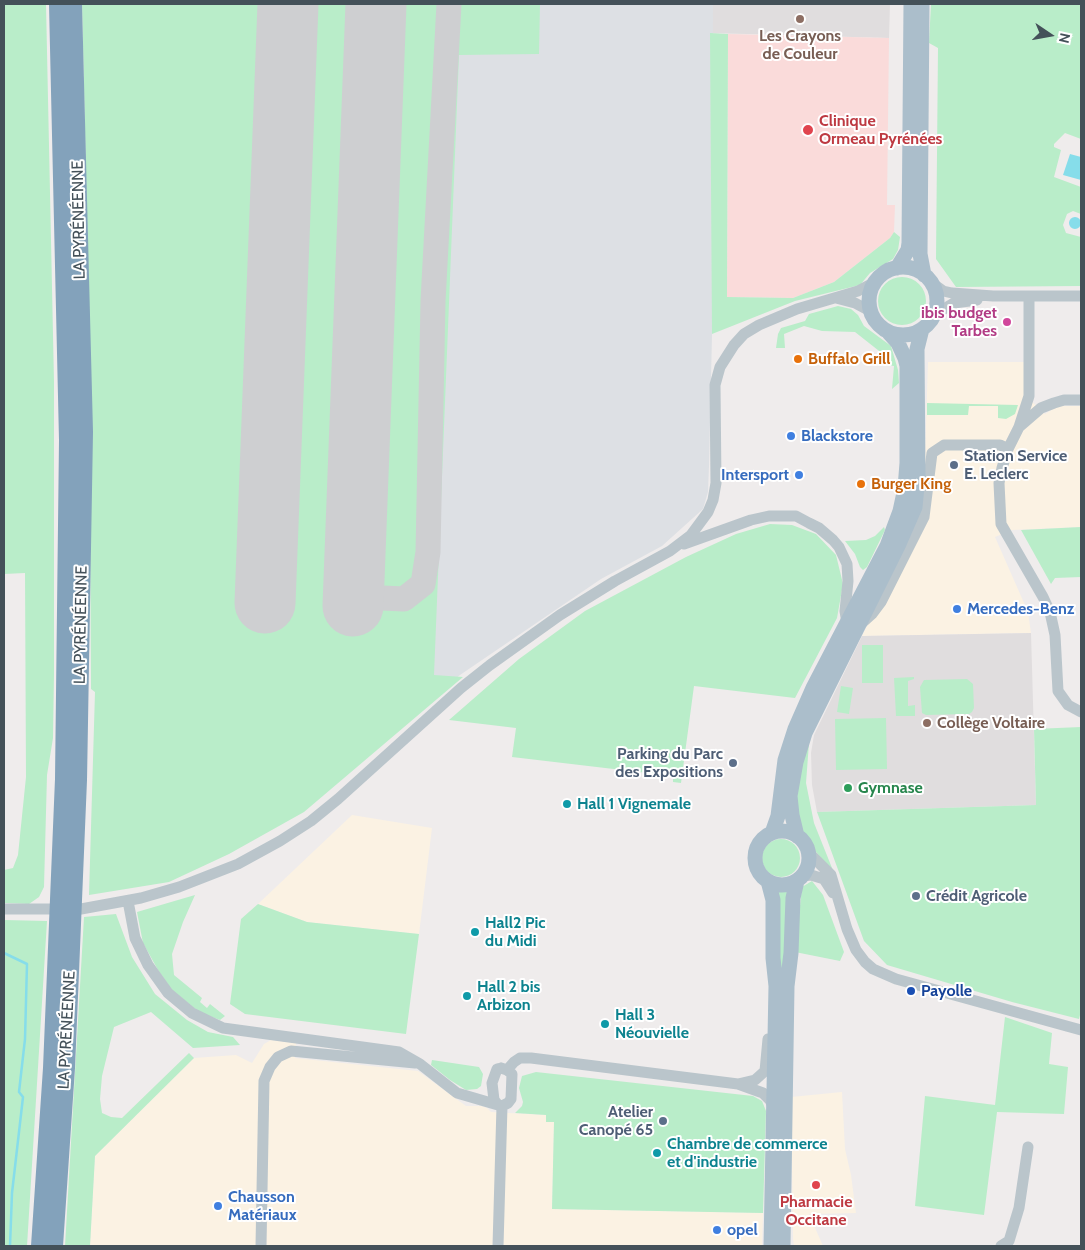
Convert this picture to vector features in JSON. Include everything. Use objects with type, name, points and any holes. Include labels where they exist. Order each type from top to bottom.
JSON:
[{"type":"highway","name":"LA PYRÉNÉENNE","points":[[40,1246],[52,1068],[64,779],[68,440],[58,4]]},
{"type":"highway","name":"LA PYRÉNÉENNE","points":[[54,1246],[66,1068],[78,780],[84,432],[73,4]]},
{"type":"main road","points":[[897,268],[908,250],[909,243],[911,4]]},
{"type":"main road","points":[[772,833],[778,816],[785,760],[795,729],[898,546],[915,506],[918,466],[917,349],[922,329],[934,315],[936,296],[920,254],[922,4]]},
{"type":"main road","points":[[797,836],[790,796],[796,762],[805,733],[892,533],[905,488],[907,366],[898,343],[889,333],[881,328],[870,312],[870,291],[875,282],[889,270],[897,268],[916,270],[928,279]]},
{"type":"main road","points":[[889,333],[900,336],[922,329]]},
{"type":"main road","points":[[783,1246],[787,986],[791,953],[793,898],[800,878],[808,866],[808,852],[804,842],[789,832],[772,833],[764,838],[756,853],[755,862],[758,870],[768,881],[777,885],[786,885],[800,878]]},
{"type":"main road","points":[[768,881],[773,900],[776,1014],[771,1246]]},
{"type":"street","points":[[928,279],[946,292],[993,296],[1081,296]]},
{"type":"street","points":[[676,548],[692,535],[708,512],[713,500],[716,483],[715,385],[720,367],[726,356],[744,334],[759,325],[797,310],[858,291],[875,282]]},
{"type":"street","points":[[934,315],[954,303],[993,296]]},
{"type":"street","points":[[1029,296],[1029,396],[1019,427],[1008,449],[999,483],[1001,524],[1050,612],[1055,635],[1058,691],[1068,705],[1081,712]]},
{"type":"street","points":[[834,298],[855,303],[870,312]]},
{"type":"street","points":[[1029,396],[1041,408]]},
{"type":"street","points":[[1019,427],[1041,408],[1064,400],[1081,400]]},
{"type":"street","points":[[4,909],[81,909],[106,906],[179,888],[238,864],[311,821],[338,799],[442,704],[490,665],[560,615],[615,581],[676,548],[760,518],[782,515],[796,516],[819,528],[839,547],[846,564],[848,581],[845,611],[853,624],[872,614],[881,602],[924,517],[932,453],[944,445],[1000,445],[1008,449]]},
{"type":"street","points":[[808,852],[831,875],[847,929],[856,950],[873,969],[896,979],[1081,1030]]},
{"type":"street","points":[[800,878],[811,875],[824,880],[837,898]]},
{"type":"street","points":[[128,901],[135,938],[148,966],[168,993],[192,1014],[224,1028],[399,1052],[420,1064],[457,1092],[500,1106],[508,1103],[510,1099],[512,1074],[507,1070],[497,1069],[492,1082],[474,1097]]},
{"type":"street","points":[[738,1084],[755,1080],[765,1071],[768,1026],[776,1014]]},
{"type":"street","points":[[261,1246],[264,1080],[278,1056],[291,1050],[420,1064]]},
{"type":"street","points":[[507,1070],[520,1058],[532,1058],[738,1084],[763,1093],[770,1100],[774,1108]]},
{"type":"street","points":[[492,1082],[494,1100],[500,1106],[498,1246]]},
{"type":"street","points":[[1001,1246],[1009,1241],[1019,1208],[1028,1147]]},
{"type":"shaded area","points":[[183,4],[713,4],[712,335],[708,492],[703,509],[662,546],[601,579],[460,675],[328,781]]},
{"type":"shaded area","name":"Les Crayons de Couleur","points":[[710,4],[890,4],[889,38],[710,33]]},
{"type":"shaded area","name":"Clinique Ormeau Pyrénées","points":[[728,34],[889,38],[887,205],[895,205],[894,232],[890,238],[834,282],[793,298],[727,297]]},
{"type":"shaded area","points":[[928,362],[1024,362],[1024,394],[1045,414],[1058,406],[1081,406],[1081,527],[1012,530],[995,537],[1028,612],[1031,633],[862,636],[921,517],[924,489]]},
{"type":"shaded area","name":"Collège Voltaire","points":[[1031,633],[1036,805],[817,812],[812,785],[811,753],[814,735],[862,636]]},
{"type":"shaded area","points":[[352,815],[432,828],[419,934],[307,922],[258,904]]},
{"type":"shaded area","points":[[271,1040],[296,1043],[295,1058],[418,1071],[466,1106],[481,1106],[491,1112],[546,1115],[554,1122],[552,1209],[763,1213],[762,1246],[90,1246],[95,1156],[194,1058],[236,1055],[252,1063],[264,1044]]},
{"type":"shaded area","points":[[842,1092],[845,1149],[851,1175],[856,1213],[809,1214],[823,1246],[794,1246],[791,1097]]},
{"type":"green space","points":[[4,4],[46,4],[54,382],[53,738],[47,775],[44,887],[39,897],[29,904],[4,903],[4,870],[13,868],[18,855],[26,777],[25,573],[4,574]]},
{"type":"green space","points":[[82,4],[540,4],[539,54],[459,55],[434,675],[463,677],[304,812],[229,854],[169,882],[89,895],[95,692],[91,689],[89,300]]},
{"type":"green space","points":[[931,4],[1081,4],[1081,139],[1065,133],[1054,144],[1054,147],[1061,150],[1054,177],[1081,187],[1081,214],[1073,211],[1067,214],[1063,225],[1066,233],[1081,237],[1081,286],[956,287],[936,259],[938,48],[929,43]]},
{"type":"green space","points":[[710,33],[728,34],[727,297],[793,298],[834,282],[890,238],[894,232],[900,237],[898,250],[893,259],[870,273],[860,285],[795,301],[712,334]]},
{"type":"green space","points":[[897,277],[907,277],[916,281],[922,287],[926,301],[922,315],[916,321],[907,325],[897,325],[888,321],[882,315],[878,306],[878,296],[882,287],[888,281]]},
{"type":"green space","points":[[838,306],[851,309],[858,315],[864,326],[891,346],[898,370],[899,383],[892,389],[894,366],[886,365],[888,358],[855,332],[822,331],[804,326],[784,334],[785,348],[776,348],[781,328],[805,321],[809,314]]},
{"type":"green space","points":[[927,403],[1018,405],[1015,414],[1006,419],[998,418],[998,406],[969,406],[968,415],[927,415]]},
{"type":"green space","points":[[770,524],[792,525],[816,534],[836,555],[843,584],[837,618],[795,698],[694,686],[681,783],[673,782],[673,776],[512,757],[516,728],[449,720],[519,659],[585,611],[686,557],[736,534]]},
{"type":"green space","points":[[884,527],[885,530],[867,567],[863,570],[855,554],[845,541],[866,540],[875,536]]},
{"type":"green space","points":[[1081,527],[1081,577],[1055,578],[1051,584],[1021,530]]},
{"type":"green space","points":[[862,645],[883,645],[883,683],[862,683]]},
{"type":"green space","points":[[914,677],[914,679],[908,681],[908,706],[915,705],[915,716],[896,716],[894,678]]},
{"type":"green space","points":[[967,679],[973,684],[974,708],[972,712],[969,714],[926,715],[922,713],[920,687],[924,680]]},
{"type":"green space","points":[[841,686],[853,688],[849,714],[837,712]]},
{"type":"green space","points":[[886,718],[887,769],[836,770],[835,719]]},
{"type":"green space","points":[[1081,727],[1081,1011],[1079,1019],[1012,1002],[887,965],[864,941],[817,812],[1036,805],[1034,729]]},
{"type":"green space","points":[[809,743],[806,783],[814,823],[834,873],[816,852],[799,827],[796,812],[799,769]]},
{"type":"green space","points":[[781,839],[794,845],[800,858],[794,871],[781,877],[768,871],[762,858],[768,845]]},
{"type":"green space","points":[[812,881],[823,895],[844,952],[840,961],[795,952],[802,887]]},
{"type":"green space","points":[[775,889],[789,890],[787,949],[780,977]]},
{"type":"green space","points":[[195,895],[172,954],[174,975],[202,998],[200,1002],[207,1008],[210,1004],[225,1016],[220,1020],[199,1012],[172,990],[143,943],[137,912]]},
{"type":"green space","points":[[258,904],[307,922],[419,934],[406,1034],[245,1014],[230,1004],[241,919]]},
{"type":"green space","points":[[116,914],[132,957],[155,994],[187,1020],[208,1032],[233,1037],[240,1045],[193,1048],[151,1012],[114,1027],[102,1076],[100,1099],[102,1113],[111,1117],[122,1118],[189,1053],[194,1058],[95,1156],[90,1246],[65,1246],[84,917]]},
{"type":"green space","points":[[4,920],[47,921],[27,1246],[4,1246]]},
{"type":"green space","points":[[1005,1017],[1052,1033],[1049,1064],[1068,1067],[1064,1114],[997,1112],[984,1215],[915,1206],[925,1096],[995,1105]]},
{"type":"green space","points":[[432,1060],[479,1067],[483,1074],[481,1086],[477,1089],[466,1090],[431,1065]]},
{"type":"green space","points":[[536,1072],[753,1096],[762,1101],[766,1111],[763,1213],[552,1209],[554,1122],[546,1122],[546,1115],[515,1113],[522,1106],[523,1102],[519,1088],[522,1076]]},
{"type":"water","points":[[1070,154],[1081,157],[1081,180],[1063,175]]},
{"type":"water","points":[[1075,217],[1081,223],[1075,229],[1069,223]]},
{"type":"waterway","points":[[4,953],[27,964],[25,1039],[19,1092],[23,1097],[12,1193],[10,1246]]},
{"type":"taxiway","points":[[361,597],[404,599],[423,584],[428,552],[433,301],[449,4]]},
{"type":"runway","points":[[265,603],[288,4]]},
{"type":"runway","points":[[353,606],[376,4]]},
{"type":"place","name":"Les Crayons de Couleur","points":[[800,19]]},
{"type":"place","name":"Clinique Ormeau Pyrénées","points":[[808,130]]},
{"type":"place","name":"ibis budget Tarbes","points":[[1007,322]]},
{"type":"place","name":"Buffalo Grill","points":[[798,359]]},
{"type":"place","name":"Blackstore","points":[[791,436]]},
{"type":"place","name":"Station Service E. Leclerc","points":[[954,465]]},
{"type":"place","name":"Intersport","points":[[799,475]]},
{"type":"place","name":"Burger King","points":[[861,484]]},
{"type":"place","name":"Mercedes-Benz","points":[[957,609]]},
{"type":"place","name":"Collège Voltaire","points":[[927,723]]},
{"type":"place","name":"Parking du Parc des Expositions","points":[[733,763]]},
{"type":"place","name":"Gymnase","points":[[848,788]]},
{"type":"place","name":"Hall 1 Vignemale","points":[[567,804]]},
{"type":"place","name":"Crédit Agricole","points":[[916,896]]},
{"type":"place","name":"Hall2 Pic du Midi","points":[[475,932]]},
{"type":"place","name":"Payolle","points":[[911,991]]},
{"type":"place","name":"Hall 2 bis Arbizon","points":[[467,996]]},
{"type":"place","name":"Hall 3 Néouvielle","points":[[605,1024]]},
{"type":"place","name":"Atelier Canopé 65","points":[[663,1121]]},
{"type":"place","name":"Chambre de commerce et d'industrie","points":[[657,1153]]},
{"type":"place","name":"Pharmacie Occitane","points":[[816,1185]]},
{"type":"place","name":"Chausson Matériaux","points":[[218,1206]]},
{"type":"place","name":"opel","points":[[717,1230]]}]
